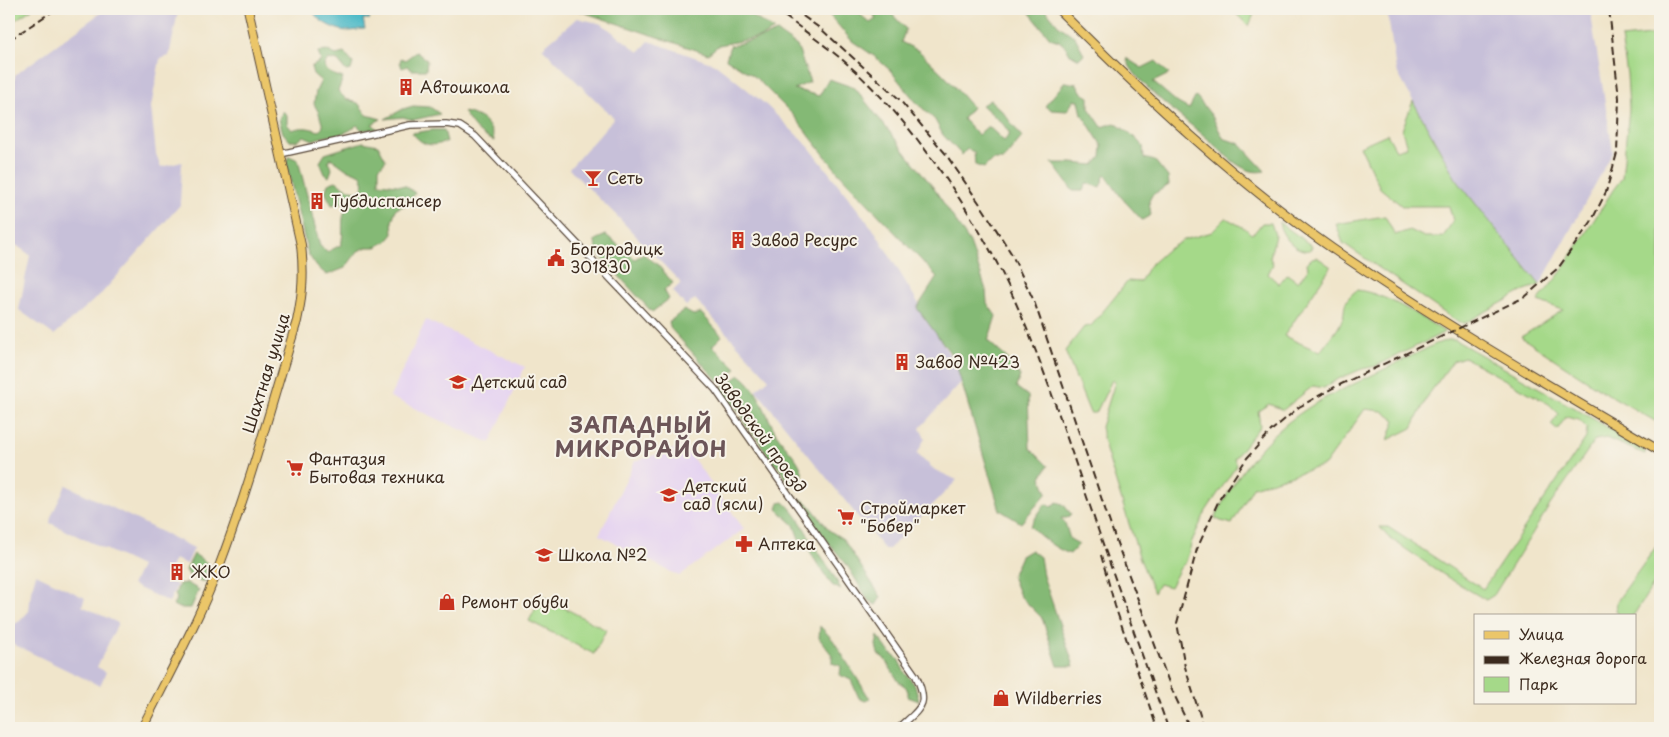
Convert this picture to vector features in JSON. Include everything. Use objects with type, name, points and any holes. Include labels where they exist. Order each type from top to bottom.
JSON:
[{"type":"main road","name":"Шахтная улица","points":[[142,728],[220,564],[298,321],[304,283],[304,266],[300,245],[248,9]]},
{"type":"main road","points":[[1058,9],[1186,133],[1238,176],[1333,249],[1484,348],[1660,451]]},
{"type":"street","name":"Заводской проезд","points":[[280,154],[410,126],[446,124],[460,126],[474,136],[715,389],[916,676],[922,689],[923,699],[921,707],[900,728]]},
{"type":"shaded area","points":[[106,9],[224,9],[200,13],[178,12],[169,56],[160,59],[151,107],[156,154],[161,167],[182,162],[180,205],[102,293],[54,335],[19,310],[30,255],[9,240],[15,75]]},
{"type":"shaded area","points":[[1387,9],[1590,9],[1613,152],[1540,285],[1456,179],[1396,70]]},
{"type":"shaded area","points":[[577,18],[602,24],[639,52],[649,41],[717,65],[765,104],[809,147],[876,233],[964,379],[920,428],[925,438],[917,454],[935,470],[957,480],[889,549],[884,549],[756,390],[769,379],[695,299],[686,306],[673,291],[681,283],[569,169],[614,118],[542,48]]},
{"type":"shaded area","name":"Детский сад","points":[[426,320],[525,367],[490,443],[390,397]]},
{"type":"shaded area","name":"Детский сад (ясли)","points":[[684,446],[744,529],[679,576],[599,535],[635,461]]},
{"type":"shaded area","name":"ЖКО","points":[[66,485],[194,548],[187,564],[174,559],[166,580],[177,585],[169,602],[132,585],[141,566],[50,523]]},
{"type":"shaded area","points":[[36,574],[85,598],[82,606],[118,623],[97,667],[106,672],[100,686],[9,642],[9,627],[20,621],[29,611],[31,592]]},
{"type":"green space","points":[[9,9],[32,9],[9,24]]},
{"type":"green space","points":[[574,9],[741,9],[774,30],[761,37],[719,45],[708,54]]},
{"type":"green space","points":[[824,9],[854,9],[870,23],[876,19],[871,9],[887,9],[906,29],[901,42],[919,51],[945,76],[972,107],[963,119],[978,135],[988,126],[1004,141],[1010,134],[1003,124],[982,105],[990,100],[1002,111],[1022,137],[1003,160],[992,160],[984,168],[975,165],[974,152],[967,149],[962,155],[943,135],[935,120],[916,102],[890,70],[852,41]]},
{"type":"green space","points":[[1030,9],[1045,9],[1058,25],[1075,37],[1084,54],[1079,59],[1069,53],[1066,47],[1059,41],[1050,38],[1030,13]]},
{"type":"green space","points":[[1231,9],[1256,9],[1249,26]]},
{"type":"green space","points":[[777,32],[797,46],[810,82],[794,89],[819,96],[829,79],[855,88],[933,187],[970,243],[986,290],[987,303],[996,316],[988,341],[1011,362],[1020,376],[1016,387],[1028,396],[1030,448],[1048,466],[1041,477],[1047,493],[1021,523],[1000,510],[954,358],[917,308],[937,277],[838,172],[793,115],[754,76],[726,59],[730,46]]},
{"type":"green space","points":[[1660,34],[1660,424],[1601,390],[1521,337],[1563,310],[1538,301],[1561,272],[1622,178],[1629,109],[1627,74],[1621,38]]},
{"type":"green space","points":[[328,51],[336,55],[344,53],[353,63],[351,70],[346,71],[338,61],[328,59],[324,65],[329,72],[343,78],[338,91],[346,99],[358,103],[367,115],[381,119],[372,124],[378,129],[362,130],[357,125],[341,134],[313,140],[304,136],[298,141],[290,141],[283,133],[279,119],[283,111],[287,116],[287,124],[292,130],[306,128],[319,131],[323,127],[314,104],[316,91],[321,81],[313,74],[311,67],[321,61],[318,52]]},
{"type":"green space","points":[[416,52],[427,60],[426,70],[412,70],[407,66],[402,68],[401,58],[405,60]]},
{"type":"green space","points":[[1126,58],[1142,68],[1156,61],[1169,74],[1153,82],[1178,103],[1189,109],[1196,96],[1212,116],[1223,138],[1240,144],[1265,171],[1249,170],[1231,160],[1149,89],[1131,68]]},
{"type":"green space","points":[[1065,82],[1077,84],[1082,93],[1089,97],[1089,108],[1102,127],[1115,123],[1131,134],[1143,146],[1144,158],[1155,161],[1168,177],[1169,185],[1152,195],[1149,201],[1151,215],[1142,220],[1121,197],[1105,174],[1100,187],[1086,183],[1083,191],[1073,191],[1052,163],[1094,165],[1101,157],[1102,146],[1082,114],[1079,101],[1074,100],[1067,111],[1052,110],[1045,106]]},
{"type":"green space","points":[[1413,101],[1456,179],[1540,285],[1525,290],[1465,323],[1459,323],[1343,243],[1336,224],[1385,216],[1395,235],[1410,230],[1424,237],[1443,237],[1453,221],[1449,206],[1402,206],[1380,188],[1360,146],[1387,134],[1396,150],[1407,147],[1402,130]]},
{"type":"green space","points":[[413,106],[430,107],[440,114],[413,120],[403,117],[385,119],[403,109]]},
{"type":"green space","points":[[463,112],[484,120],[493,134],[494,141],[479,132]]},
{"type":"green space","points":[[444,130],[447,142],[436,145],[427,144],[420,141],[412,133]]},
{"type":"green space","points":[[363,142],[378,145],[386,160],[379,168],[379,183],[406,186],[415,193],[408,204],[396,209],[392,221],[393,234],[387,241],[376,247],[367,247],[358,251],[345,268],[327,275],[317,267],[308,254],[286,162],[289,156],[298,160],[320,246],[327,252],[341,245],[343,217],[347,208],[344,202],[332,205],[325,192],[328,184],[336,181],[348,189],[361,191],[364,183],[361,175],[346,169],[331,158],[328,161],[332,169],[329,177],[325,174],[320,162],[325,154]]},
{"type":"green space","points":[[1226,218],[1246,229],[1251,234],[1262,223],[1271,223],[1275,235],[1270,258],[1273,264],[1268,274],[1279,284],[1287,274],[1298,282],[1308,269],[1307,263],[1312,258],[1317,257],[1331,267],[1284,336],[1320,352],[1339,326],[1346,302],[1357,290],[1391,301],[1445,332],[1376,366],[1362,369],[1336,380],[1324,388],[1313,386],[1283,410],[1269,404],[1258,411],[1260,426],[1234,459],[1237,465],[1206,511],[1192,541],[1186,562],[1180,568],[1170,587],[1159,584],[1154,593],[1140,559],[1105,447],[1101,427],[1115,382],[1112,380],[1096,413],[1090,413],[1065,351],[1084,327],[1091,326],[1128,281],[1140,282],[1149,266],[1167,250],[1184,240],[1212,232]]},
{"type":"green space","points":[[1279,222],[1312,246],[1310,250],[1300,249],[1290,242],[1283,233]]},
{"type":"green space","points":[[606,235],[635,259],[643,254],[657,264],[673,283],[664,290],[669,299],[652,312],[596,251],[595,240]]},
{"type":"green space","points":[[684,310],[693,315],[701,313],[722,336],[712,346],[737,369],[719,382],[671,329],[669,322]]},
{"type":"green space","points":[[1447,340],[1455,340],[1637,444],[1645,451],[1645,454],[1606,438],[1595,440],[1550,505],[1494,595],[1486,600],[1447,577],[1388,537],[1380,527],[1388,527],[1483,589],[1586,438],[1587,428],[1579,420],[1566,417],[1557,430],[1551,425],[1559,414],[1549,404],[1464,357],[1453,361],[1429,394],[1412,428],[1388,440],[1395,420],[1382,411],[1365,409],[1325,465],[1253,487],[1232,524],[1215,518],[1247,465],[1274,435],[1289,422],[1323,399]]},
{"type":"green space","points":[[740,375],[752,387],[777,435],[797,461],[803,479],[792,484],[786,481],[782,470],[772,462],[757,438],[746,426],[742,415],[720,389]]},
{"type":"green space","points":[[801,499],[808,503],[830,531],[843,539],[881,597],[876,605],[868,600],[847,565],[815,526],[807,510],[799,502]]},
{"type":"green space","points":[[784,502],[798,518],[841,590],[832,585],[808,548],[800,542],[794,525],[777,509],[779,503]]},
{"type":"green space","points":[[1057,502],[1063,504],[1071,514],[1067,518],[1061,518],[1065,523],[1070,539],[1079,544],[1070,554],[1048,542],[1030,526],[1045,504],[1052,507]]},
{"type":"green space","points":[[1660,541],[1660,574],[1634,614],[1618,614],[1616,610],[1617,601]]},
{"type":"green space","points":[[1031,550],[1040,557],[1043,576],[1074,666],[1058,666],[1042,618],[1020,596],[1012,576],[1021,556]]},
{"type":"green space","points":[[194,554],[210,565],[210,573],[206,581],[200,581],[194,575],[190,577],[186,570]]},
{"type":"green space","points":[[187,583],[199,590],[191,608],[179,608],[173,605],[177,599],[175,594],[179,584]]},
{"type":"green space","points":[[542,596],[606,630],[594,654],[529,621]]},
{"type":"green space","points":[[820,626],[833,640],[870,699],[865,701],[859,698],[851,680],[840,675],[841,666],[832,663],[832,655],[819,638]]},
{"type":"green space","points":[[878,636],[890,653],[898,659],[905,673],[915,685],[919,701],[908,697],[906,687],[899,682],[884,658],[878,654],[876,645]]},
{"type":"water","points":[[312,9],[365,9],[370,19],[363,19],[365,29],[344,31],[322,21]]},
{"type":"railway","points":[[9,40],[56,9]]},
{"type":"railway","points":[[775,9],[839,57],[890,107],[917,139],[960,199],[997,263],[1024,322],[1048,383],[1168,728]]},
{"type":"railway","points":[[793,9],[821,29],[898,98],[945,153],[1011,253],[1034,301],[1115,538],[1171,688],[1190,728]]},
{"type":"railway","points":[[1204,728],[1185,667],[1177,623],[1197,549],[1219,500],[1247,458],[1271,431],[1299,407],[1333,388],[1525,297],[1559,267],[1591,222],[1606,192],[1617,153],[1619,98],[1609,9]]},
{"type":"railway","points":[[1101,555],[1115,606],[1157,728]]},
{"type":"place","name":"Автошкола","points":[[406,87]]},
{"type":"place","name":"Сеть","points":[[593,178]]},
{"type":"place","name":"Тубдиспансер","points":[[317,201]]},
{"type":"place","name":"Завод Ресурс","points":[[738,240]]},
{"type":"place","name":"Богородицк 301830","points":[[556,258]]},
{"type":"place","name":"Завод №423","points":[[902,362]]},
{"type":"place","name":"Детский сад","points":[[458,382]]},
{"type":"place","name":"Фантазия Бытовая техника","points":[[295,468]]},
{"type":"place","name":"Детский сад (ясли)","points":[[669,495]]},
{"type":"place","name":"Строймаркет \"Бобер\"","points":[[846,517]]},
{"type":"place","name":"Аптека","points":[[744,544]]},
{"type":"place","name":"Школа №2","points":[[544,555]]},
{"type":"place","name":"ЖКО","points":[[177,572]]},
{"type":"place","name":"Ремонт обуви","points":[[447,602]]},
{"type":"place","name":"Wildberries","points":[[1001,698]]},
{"type":"district","name":"ЗАПАДНЫЙ МИКРОРАЙОН","points":[[641,438]]}]
